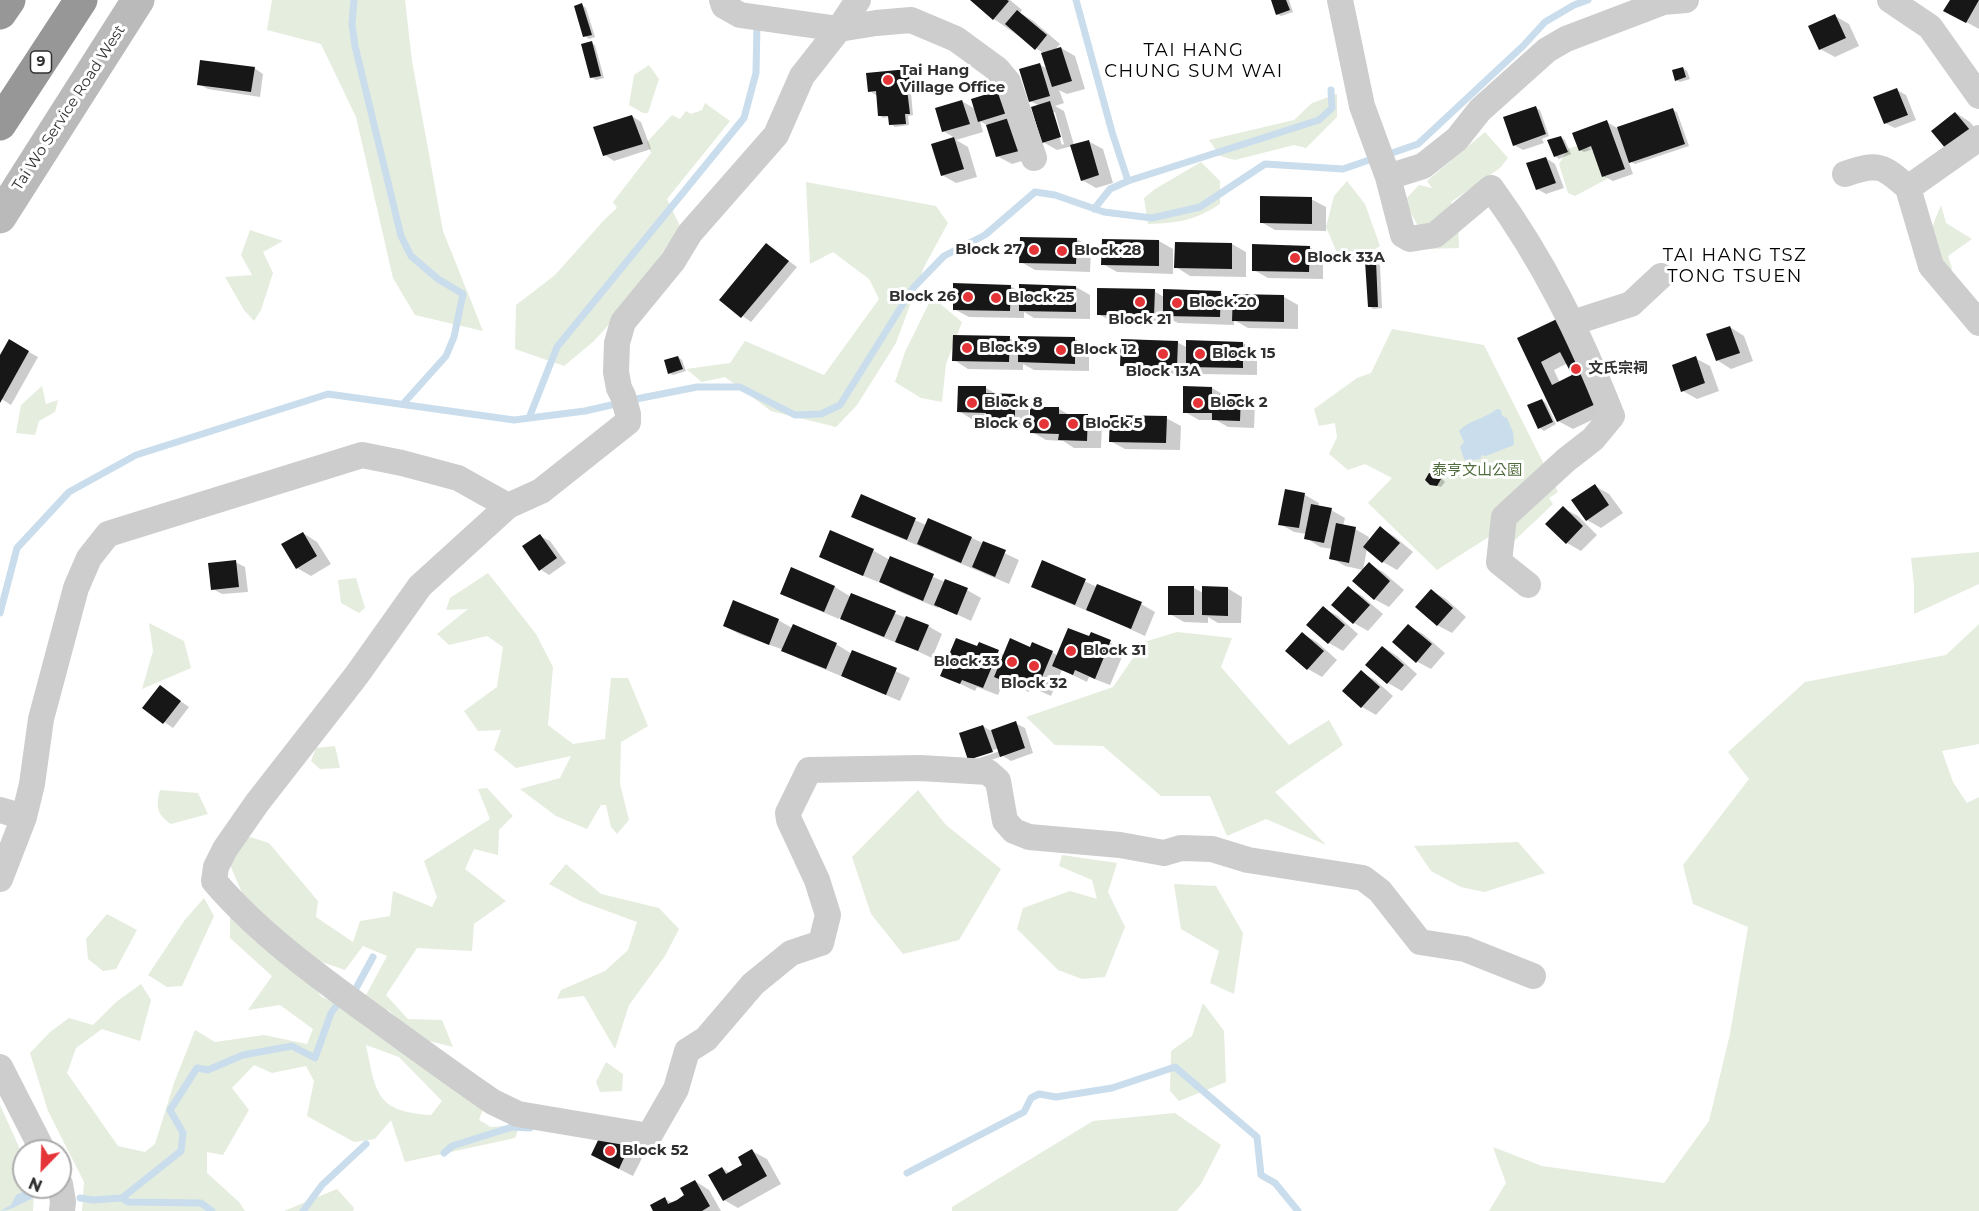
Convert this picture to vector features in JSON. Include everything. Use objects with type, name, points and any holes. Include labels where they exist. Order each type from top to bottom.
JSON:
[{"type":"highway","points":[[0,13],[9,0]]},
{"type":"highway","name":"9","points":[[0,124],[81,0]]},
{"type":"main road","name":"Tai Wo Service Road West","points":[[0,217],[138,0]]},
{"type":"street","points":[[858,0],[839,29],[802,76],[776,135],[690,233],[673,261],[623,322],[617,343],[616,372],[628,422],[541,491],[508,506],[420,586],[356,676],[257,802],[231,839],[216,867],[214,881],[229,898],[292,955],[472,1088],[518,1114],[649,1136],[676,1089],[687,1051],[706,1039],[753,984],[791,953],[821,943],[828,915],[817,880],[789,820],[788,813],[808,770],[920,768],[988,772],[998,781],[1005,820],[1014,831],[1029,837],[1120,845],[1164,853],[1181,848],[1212,849],[1248,860],[1363,878],[1380,891],[1420,942],[1465,949],[1533,976]]},
{"type":"street","points":[[1340,0],[1362,106],[1386,172],[1403,235],[1410,239],[1435,235],[1491,188],[1520,229],[1572,322],[1612,416],[1593,439],[1566,460],[1504,517],[1499,562],[1528,585]]},
{"type":"street","points":[[1386,172],[1423,166],[1457,139],[1480,110],[1547,50],[1566,39],[1663,2],[1686,0]]},
{"type":"street","points":[[1890,0],[1930,27],[1979,96]]},
{"type":"street","points":[[731,8],[769,20],[839,29],[911,20],[956,39],[997,69],[1008,82],[1034,158]]},
{"type":"street","points":[[1908,188],[1979,138]]},
{"type":"street","points":[[1845,174],[1863,168],[1887,169],[1908,188],[1931,266],[1979,323]]},
{"type":"street","points":[[1572,322],[1631,304],[1661,276]]},
{"type":"street","points":[[0,879],[12,814],[32,784],[41,719],[76,588],[89,558],[108,534],[362,455],[458,478],[508,506]]},
{"type":"street","points":[[0,1067],[37,1139]]},
{"type":"green space","points":[[272,0],[405,0],[412,61],[443,231],[483,331],[415,315],[393,278],[356,117],[321,44],[267,30]]},
{"type":"green space","points":[[649,65],[659,79],[648,113],[643,113],[629,105],[634,75]]},
{"type":"green space","points":[[1337,94],[1337,117],[1306,148],[1294,145],[1235,160],[1220,156],[1209,140],[1294,120],[1312,103]]},
{"type":"green space","points":[[705,103],[730,121],[667,199],[680,226],[632,299],[594,341],[564,366],[515,349],[516,305],[555,275],[617,208],[613,202],[651,153],[647,142],[672,115],[680,119],[686,111],[691,114],[702,110]]},
{"type":"green space","points":[[1485,132],[1508,158],[1500,168],[1451,202],[1458,223],[1459,248],[1427,249],[1404,201],[1419,185],[1432,188],[1427,181]]},
{"type":"green space","points":[[1583,145],[1597,154],[1607,179],[1575,196],[1568,193],[1559,164],[1569,148]]},
{"type":"green space","points":[[1201,162],[1220,181],[1220,204],[1186,220],[1148,224],[1144,198]]},
{"type":"green space","points":[[1347,181],[1365,204],[1380,246],[1351,263],[1340,260],[1326,227],[1334,196]]},
{"type":"green space","points":[[806,182],[936,206],[948,223],[924,267],[896,343],[857,405],[836,427],[771,411],[725,377],[702,382],[686,369],[730,363],[745,341],[824,375],[879,299],[869,279],[833,252],[810,264]]},
{"type":"green space","points":[[1941,205],[1946,223],[1972,239],[1948,256],[1952,268],[1943,293],[1921,275],[1934,222]]},
{"type":"green space","points":[[250,230],[283,241],[263,252],[273,273],[261,310],[254,321],[244,310],[225,277],[252,275],[241,255]]},
{"type":"green space","points":[[932,297],[962,322],[946,364],[942,402],[921,398],[895,382],[905,352]]},
{"type":"green space","name":"泰亨文山公園","points":[[1392,329],[1484,345],[1558,492],[1549,498],[1553,504],[1512,543],[1498,531],[1437,570],[1368,503],[1392,478],[1365,464],[1348,470],[1329,454],[1337,437],[1335,423],[1319,426],[1314,409],[1357,378],[1371,373]]},
{"type":"green space","points":[[42,386],[46,404],[58,400],[55,412],[39,421],[35,435],[16,433],[21,405]]},
{"type":"green space","points":[[1979,552],[1979,584],[1914,614],[1911,558]]},
{"type":"green space","points":[[488,573],[536,634],[553,667],[548,725],[573,744],[605,739],[611,678],[628,678],[648,726],[621,742],[620,784],[629,820],[617,834],[611,827],[606,805],[601,805],[587,829],[556,816],[520,789],[560,778],[571,756],[516,768],[494,750],[501,730],[478,731],[464,711],[497,687],[503,647],[487,636],[449,645],[437,634],[468,609],[446,610],[450,598]]},
{"type":"green space","points":[[356,578],[365,608],[359,613],[341,603],[338,580]]},
{"type":"green space","points":[[149,623],[184,641],[191,668],[142,689],[153,651]]},
{"type":"green space","points":[[1979,624],[1979,744],[1942,751],[1953,782],[1967,803],[1979,797],[1979,1211],[1489,1211],[1506,1183],[1493,1147],[1542,1166],[1664,1183],[1709,1121],[1730,1034],[1748,927],[1693,904],[1683,865],[1749,779],[1728,752],[1805,682],[1946,655]]},
{"type":"green space","points":[[1177,632],[1232,638],[1221,667],[1289,745],[1329,720],[1343,745],[1275,792],[1326,845],[1266,819],[1227,836],[1210,796],[1161,796],[1103,746],[1055,745],[1026,717],[1113,687],[1144,642]]},
{"type":"green space","points":[[335,746],[340,768],[320,769],[311,761],[316,748]]},
{"type":"green space","points":[[487,788],[513,816],[499,830],[498,855],[474,849],[465,869],[506,901],[474,924],[472,951],[417,948],[386,995],[408,1019],[442,1020],[453,1047],[421,1039],[388,1010],[373,1008],[365,997],[387,956],[363,946],[345,970],[307,957],[250,911],[227,858],[250,837],[269,843],[318,901],[316,917],[353,942],[360,921],[390,916],[393,891],[432,907],[437,897],[424,861],[490,819],[478,789]]},
{"type":"green space","points":[[160,790],[198,793],[208,814],[171,824],[162,817],[158,809]]},
{"type":"green space","points":[[918,790],[946,825],[1001,869],[959,940],[903,954],[871,914],[852,857]]},
{"type":"green space","points":[[1518,842],[1545,873],[1484,892],[1461,887],[1431,871],[1414,846]]},
{"type":"green space","points":[[1062,855],[1117,863],[1108,892],[1125,927],[1105,977],[1082,979],[1058,970],[1017,929],[1023,908],[1070,891],[1097,899],[1092,880],[1059,866]]},
{"type":"green space","points":[[566,864],[601,894],[659,908],[679,929],[665,956],[629,1005],[615,1049],[584,996],[557,999],[561,990],[605,971],[628,950],[637,922],[580,901],[549,884]]},
{"type":"green space","points":[[1174,884],[1216,886],[1243,933],[1234,994],[1210,983],[1219,951],[1181,929]]},
{"type":"green space","points":[[204,898],[214,916],[182,986],[167,987],[148,975],[184,921]]},
{"type":"green space","points":[[107,914],[137,930],[116,969],[103,971],[88,959],[86,939]]},
{"type":"green space","points":[[230,917],[304,976],[322,997],[359,1013],[484,1107],[479,1120],[491,1127],[520,1125],[515,1138],[405,1162],[391,1120],[375,1139],[354,1142],[307,1116],[314,1081],[306,1066],[272,1073],[254,1065],[232,1088],[249,1110],[223,1155],[207,1152],[207,1173],[239,1202],[245,1211],[82,1211],[84,1182],[72,1158],[72,1139],[62,1139],[48,1111],[30,1053],[50,1032],[69,1018],[93,1025],[116,1002],[141,984],[151,1000],[140,1041],[102,1029],[76,1048],[67,1073],[118,1146],[145,1152],[155,1144],[174,1083],[195,1030],[215,1042],[264,1035],[307,1044],[313,1029],[280,1005],[248,1010],[272,976],[230,938]],"holes":[[[366,1045],[399,1057],[442,1101],[431,1115],[399,1110],[389,1104],[376,1087]]]},
{"type":"green space","points":[[1203,1003],[1224,1031],[1226,1082],[1179,1101],[1170,1091],[1171,1051],[1192,1036]]},
{"type":"green space","points":[[606,1062],[623,1074],[622,1091],[600,1092],[596,1082]]},
{"type":"green space","points":[[0,1105],[15,1139],[12,1139],[12,1199],[34,1199],[33,1211],[0,1211]]},
{"type":"green space","points":[[1175,1113],[1221,1145],[1201,1184],[1177,1211],[952,1211],[952,1207],[1093,1121]]},
{"type":"green space","points":[[337,1189],[354,1208],[353,1211],[284,1211]]},
{"type":"water","points":[[1497,409],[1501,410],[1502,416],[1507,418],[1513,432],[1514,445],[1486,456],[1482,455],[1480,459],[1467,461],[1460,447],[1464,442],[1459,431],[1467,424]]},
{"type":"water","points":[[14,1199],[32,1199],[0,1211],[11,1205]]},
{"type":"building","points":[[970,0],[1007,0],[1009,1],[993,20]]},
{"type":"building","points":[[1271,0],[1286,0],[1290,10],[1276,15]]},
{"type":"building","points":[[1950,0],[1979,0],[1966,23],[1943,11]]},
{"type":"building","points":[[582,3],[592,35],[583,37],[574,6]]},
{"type":"building","points":[[1017,10],[1047,35],[1035,50],[1005,24]]},
{"type":"building","points":[[1835,14],[1846,38],[1819,50],[1808,26]]},
{"type":"building","points":[[592,41],[601,76],[590,78],[581,44]]},
{"type":"building","points":[[1061,47],[1072,81],[1052,87],[1041,53]]},
{"type":"building","points":[[200,60],[255,67],[251,92],[197,85]]},
{"type":"building","points":[[1040,63],[1050,96],[1029,102],[1019,69]]},
{"type":"building","points":[[1683,67],[1686,77],[1675,81],[1672,70]]},
{"type":"building","points":[[908,69],[910,88],[907,89],[910,114],[905,114],[906,124],[889,125],[888,116],[878,116],[876,91],[868,92],[866,73]]},
{"type":"building","points":[[1897,88],[1908,115],[1884,124],[1873,97]]},
{"type":"building","points":[[1000,90],[1007,113],[978,122],[971,99]]},
{"type":"building","points":[[962,100],[970,124],[942,132],[935,108]]},
{"type":"building","points":[[1050,101],[1061,137],[1042,143],[1031,107]]},
{"type":"building","points":[[1536,106],[1546,134],[1513,146],[1503,117]]},
{"type":"building","points":[[1673,108],[1685,144],[1629,163],[1617,127]]},
{"type":"building","points":[[1955,112],[1970,130],[1946,149],[1931,131]]},
{"type":"building","points":[[632,115],[643,144],[603,156],[593,127]]},
{"type":"building","points":[[1009,118],[1019,151],[996,157],[986,125]]},
{"type":"building","points":[[1607,120],[1625,169],[1602,177],[1591,146],[1579,151],[1572,133]]},
{"type":"building","points":[[1561,136],[1568,152],[1554,157],[1547,140]]},
{"type":"building","points":[[954,137],[964,169],[941,176],[931,144]]},
{"type":"building","points":[[1089,140],[1099,175],[1081,181],[1070,145]]},
{"type":"building","points":[[1546,157],[1556,183],[1536,190],[1526,163]]},
{"type":"building","points":[[1260,196],[1312,197],[1312,224],[1260,223]]},
{"type":"building","points":[[1020,237],[1077,238],[1076,264],[1019,263]]},
{"type":"building","points":[[1102,239],[1159,240],[1159,266],[1101,265]]},
{"type":"building","points":[[1175,242],[1232,243],[1232,269],[1174,268]]},
{"type":"building","points":[[766,243],[789,261],[741,318],[719,300]]},
{"type":"building","points":[[1252,244],[1310,246],[1309,272],[1252,271]]},
{"type":"building","points":[[1365,261],[1376,261],[1378,307],[1368,307]]},
{"type":"building","points":[[953,283],[1011,285],[1010,311],[953,310]]},
{"type":"building","points":[[1019,284],[1076,286],[1076,312],[1019,311]]},
{"type":"building","points":[[1097,288],[1155,289],[1154,316],[1097,315]]},
{"type":"building","points":[[1163,289],[1221,291],[1220,317],[1163,316]]},
{"type":"building","points":[[1233,294],[1284,295],[1284,322],[1232,321]]},
{"type":"building","name":"文氏宗祠","points":[[1559,318],[1600,402],[1557,422],[1517,338]],"holes":[[[1560,352],[1572,375],[1552,385],[1541,362]]]},
{"type":"building","points":[[1730,326],[1740,353],[1716,361],[1706,334]]},
{"type":"building","points":[[953,335],[1010,336],[1009,362],[952,361]]},
{"type":"building","points":[[1018,336],[1075,337],[1075,364],[1018,362]]},
{"type":"building","points":[[9,339],[29,351],[0,403],[0,355]]},
{"type":"building","points":[[1121,339],[1178,341],[1177,367],[1120,366]]},
{"type":"building","points":[[1186,340],[1243,342],[1243,368],[1186,367]]},
{"type":"building","points":[[678,356],[683,369],[668,374],[664,360]]},
{"type":"building","points":[[1696,356],[1705,383],[1681,392],[1672,365]]},
{"type":"building","points":[[958,386],[986,386],[986,393],[1015,394],[1015,420],[986,420],[986,413],[957,412]]},
{"type":"building","points":[[1183,386],[1212,387],[1212,394],[1241,394],[1240,421],[1212,420],[1212,413],[1183,413]]},
{"type":"building","points":[[1542,399],[1553,422],[1538,429],[1527,405]]},
{"type":"building","points":[[1030,407],[1059,407],[1059,414],[1088,414],[1087,441],[1058,440],[1059,434],[1030,433]]},
{"type":"building","points":[[1110,415],[1167,416],[1166,443],[1109,442]]},
{"type":"building","points":[[1429,473],[1437,473],[1441,479],[1437,486],[1430,485],[1425,480]]},
{"type":"building","points":[[1595,484],[1609,505],[1586,521],[1571,500]]},
{"type":"building","points":[[1285,489],[1305,493],[1299,528],[1278,525]]},
{"type":"building","points":[[861,494],[916,518],[907,540],[851,517]]},
{"type":"building","points":[[1311,504],[1332,508],[1324,543],[1304,539]]},
{"type":"building","points":[[1563,506],[1583,526],[1566,544],[1545,524]]},
{"type":"building","points":[[928,518],[972,537],[961,563],[917,544]]},
{"type":"building","points":[[1336,523],[1356,527],[1349,563],[1329,559]]},
{"type":"building","points":[[1380,526],[1400,543],[1382,563],[1363,547]]},
{"type":"building","points":[[830,530],[874,549],[863,576],[819,557]]},
{"type":"building","points":[[303,532],[317,556],[296,569],[281,544]]},
{"type":"building","points":[[540,534],[557,558],[539,571],[522,546]]},
{"type":"building","points":[[983,541],[1006,550],[995,577],[972,567]]},
{"type":"building","points":[[890,556],[934,574],[923,601],[879,582]]},
{"type":"building","points":[[236,560],[239,587],[211,590],[208,563]]},
{"type":"building","points":[[1042,560],[1086,579],[1075,605],[1031,587]]},
{"type":"building","points":[[1369,562],[1390,581],[1374,600],[1352,581]]},
{"type":"building","points":[[791,567],[835,586],[824,612],[780,594]]},
{"type":"building","points":[[945,579],[968,588],[957,615],[934,605]]},
{"type":"building","points":[[1097,584],[1142,602],[1131,629],[1086,610]]},
{"type":"building","points":[[1168,586],[1194,586],[1194,615],[1168,615]]},
{"type":"building","points":[[1202,586],[1228,587],[1228,616],[1202,615]]},
{"type":"building","points":[[1348,586],[1370,605],[1353,624],[1331,605]]},
{"type":"building","points":[[1431,589],[1453,608],[1437,626],[1415,607]]},
{"type":"building","points":[[851,593],[896,611],[884,637],[840,619]]},
{"type":"building","points":[[733,600],[779,619],[769,645],[723,626]]},
{"type":"building","points":[[1323,606],[1345,625],[1328,644],[1306,625]]},
{"type":"building","points":[[906,616],[929,625],[918,651],[895,642]]},
{"type":"building","points":[[793,624],[837,643],[826,669],[781,651]]},
{"type":"building","points":[[1408,624],[1432,644],[1416,663],[1392,642]]},
{"type":"building","points":[[1068,628],[1089,636],[1091,632],[1111,640],[1095,679],[1075,670],[1073,675],[1052,666]]},
{"type":"building","points":[[1302,632],[1324,651],[1307,670],[1285,651]]},
{"type":"building","points":[[956,638],[977,646],[979,642],[999,650],[983,688],[962,680],[960,684],[940,676]]},
{"type":"building","points":[[1010,638],[1030,647],[1032,642],[1053,651],[1037,689],[1016,680],[1014,685],[994,677]]},
{"type":"building","points":[[1382,646],[1404,665],[1387,684],[1365,665]]},
{"type":"building","points":[[852,650],[897,668],[886,695],[841,676]]},
{"type":"building","points":[[1361,670],[1380,687],[1361,708],[1342,691]]},
{"type":"building","points":[[160,685],[181,701],[163,724],[142,708]]},
{"type":"building","points":[[1016,721],[1025,748],[1000,757],[991,730]]},
{"type":"building","points":[[983,725],[993,752],[968,760],[959,733]]},
{"type":"building","name":"Block 52","points":[[601,1134],[629,1147],[619,1169],[591,1155]]},
{"type":"building","points":[[752,1149],[767,1176],[723,1201],[708,1175],[722,1167],[726,1174],[742,1165],[738,1157]]},
{"type":"building","points":[[695,1180],[710,1206],[702,1211],[653,1211],[650,1205],[665,1197],[668,1204],[677,1200],[684,1195],[680,1188]]},
{"type":"waterway","points":[[354,0],[352,24],[355,46],[401,236],[411,256],[438,279],[463,294],[454,337],[446,356],[403,404]]},
{"type":"waterway","points":[[1076,0],[1112,132],[1128,181]]},
{"type":"waterway","points":[[1386,155],[1418,144],[1523,46],[1545,22],[1574,5],[1588,0]]},
{"type":"waterway","points":[[529,418],[557,347],[744,118],[756,73],[757,24]]},
{"type":"waterway","points":[[1094,209],[1110,189],[1128,181],[1319,120],[1332,108],[1331,90]]},
{"type":"waterway","points":[[631,400],[697,387],[740,387],[795,415],[821,414],[840,405],[913,288],[944,256],[985,235],[1035,192],[1055,195],[1104,212],[1152,218],[1200,207],[1265,164],[1343,169],[1375,158]]},
{"type":"waterway","points":[[0,613],[17,548],[69,492],[136,455],[328,394],[514,420],[585,411],[620,403]]},
{"type":"waterway","points":[[354,992],[373,957]]},
{"type":"waterway","points":[[80,1198],[93,1200],[122,1198],[181,1151],[183,1133],[170,1110],[197,1068],[208,1070],[243,1055],[292,1046],[315,1058],[331,1013],[340,1001]]},
{"type":"waterway","points":[[907,1173],[1024,1112],[1031,1098],[1039,1094],[1056,1097],[1112,1088],[1175,1067],[1257,1137],[1261,1175],[1275,1183],[1298,1211]]},
{"type":"waterway","points":[[444,1153],[452,1146],[512,1127],[530,1128]]},
{"type":"waterway","points":[[303,1211],[322,1185],[366,1144]]},
{"type":"waterway","points":[[122,1198],[128,1202],[201,1203],[212,1211]]},
{"type":"place","name":"Tai Hang Village Office","points":[[888,80]]},
{"type":"place","name":"Block 27","points":[[1034,250]]},
{"type":"place","name":"Block 28","points":[[1062,251]]},
{"type":"place","name":"Block 33A","points":[[1295,258]]},
{"type":"place","name":"Block 26","points":[[968,297]]},
{"type":"place","name":"Block 25","points":[[996,298]]},
{"type":"place","name":"Block 21","points":[[1140,302]]},
{"type":"place","name":"Block 20","points":[[1177,303]]},
{"type":"place","name":"Block 9","points":[[967,348]]},
{"type":"place","name":"Block 12","points":[[1061,350]]},
{"type":"place","name":"Block 13A","points":[[1163,354]]},
{"type":"place","name":"Block 15","points":[[1200,354]]},
{"type":"place","name":"文氏宗祠","points":[[1576,369]]},
{"type":"place","name":"Block 8","points":[[972,403]]},
{"type":"place","name":"Block 2","points":[[1198,403]]},
{"type":"place","name":"Block 6","points":[[1044,424]]},
{"type":"place","name":"Block 5","points":[[1073,424]]},
{"type":"place","name":"Block 31","points":[[1071,651]]},
{"type":"place","name":"Block 33","points":[[1012,662]]},
{"type":"place","name":"Block 32","points":[[1034,666]]},
{"type":"place","name":"Block 52","points":[[610,1151]]},
{"type":"district","name":"TAI HANG CHUNG SUM WAI","points":[[1194,61]]},
{"type":"district","name":"TAI HANG TSZ TONG TSUEN","points":[[1735,266]]}]
